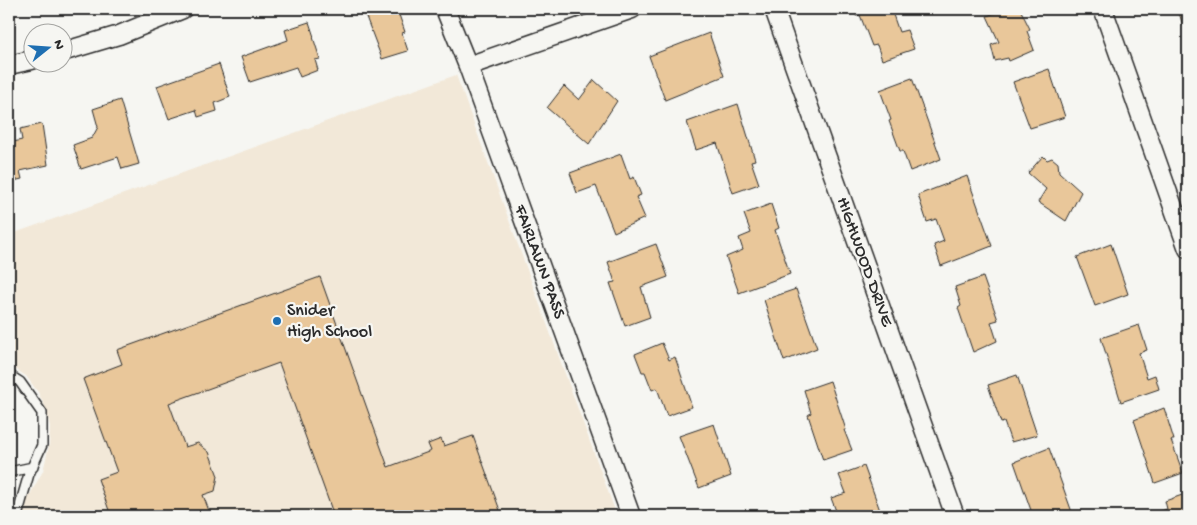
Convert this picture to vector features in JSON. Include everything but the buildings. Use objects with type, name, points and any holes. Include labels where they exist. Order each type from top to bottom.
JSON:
[{"type":"street","points":[[72,49],[119,35],[182,9]]},
{"type":"street","name":"FAIRLAWN PASS","points":[[445,9],[468,66],[631,516]]},
{"type":"street","points":[[468,66],[632,9]]},
{"type":"street","name":"HIGHWOOD DRIVE","points":[[774,9],[955,516]]},
{"type":"street","points":[[1103,9],[1188,249]]},
{"type":"street","points":[[9,65],[22,62]]},
{"type":"lane","points":[[9,375],[20,382],[42,413],[42,445],[29,474],[16,516]]},
{"type":"lane","points":[[9,472],[32,468]]},
{"type":"shaded area","name":"Snider High School","points":[[456,75],[617,516],[20,516],[43,471],[49,446],[50,427],[47,411],[38,392],[26,376],[9,365],[9,235]]},
{"type":"place","name":"Snider High School","points":[[277,321]]}]
